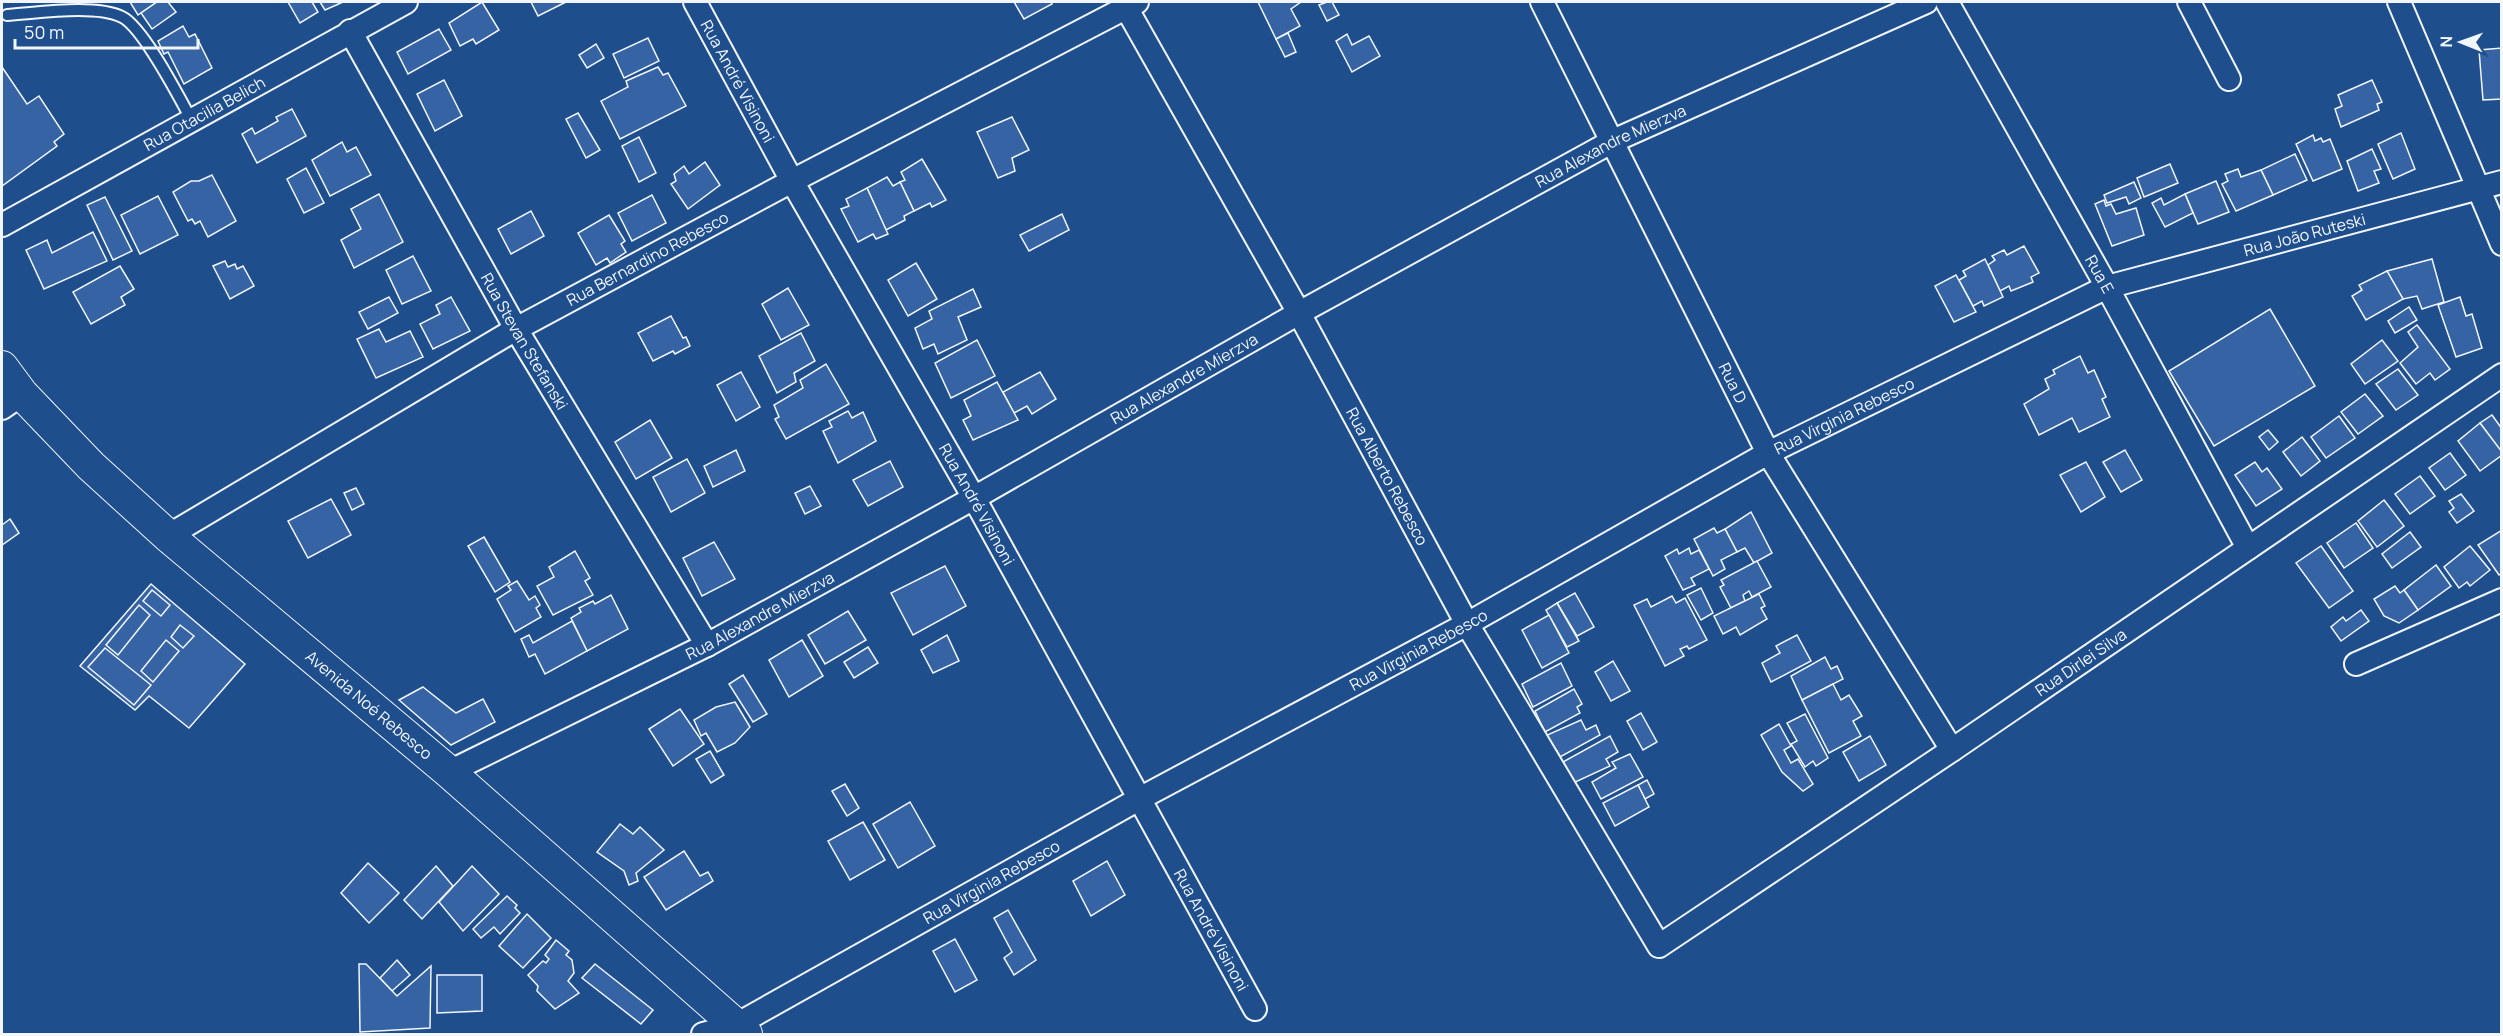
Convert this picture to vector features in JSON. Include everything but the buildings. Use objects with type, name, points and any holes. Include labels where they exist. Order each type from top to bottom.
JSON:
[{"type":"main road","name":"Avenida Noé Rebesco","points":[[2,367],[12,401],[92,466],[168,536],[449,772],[741,1030]]},
{"type":"street","name":"Rua Otacilia Belich","points":[[2,225],[406,2]]},
{"type":"street","name":"Rua André Visinoni","points":[[695,2],[792,181],[974,498],[1255,1009]]},
{"type":"street","name":"Rua D","points":[[1542,2],[1768,453],[1952,750]]},
{"type":"street","name":"Rua Alexandre Mierzva","points":[[449,772],[707,645],[974,498],[1299,313],[1613,141],[1926,2]]},
{"type":"street","name":"Rua E","points":[[1947,2],[2107,287],[2248,548]]},
{"type":"street","points":[[2189,2],[2229,79]]},
{"type":"street","points":[[2399,2],[2502,244]]},
{"type":"street","name":"Rua Bernardino Rebesco","points":[[168,536],[516,329],[1129,3]]},
{"type":"street","name":"Rua Alberto Rebesco","points":[[1129,3],[1467,624],[1659,946]]},
{"type":"street","name":"Rua Stevan Stefanski","points":[[350,32],[516,329],[707,645]]},
{"type":"street","name":"Rua João Ruteski","points":[[2107,287],[2479,190],[2502,182]]},
{"type":"street","name":"Rua Virginia Rebesco","points":[[703,1035],[741,1030],[1139,799],[1467,624],[1768,453],[2107,287]]},
{"type":"street","name":"Rua Dirlei Silva","points":[[1659,946],[1952,750],[2502,375]]},
{"type":"street","points":[[2356,664],[2502,600]]},
{"type":"lane","points":[[8,15],[90,10],[123,17],[146,41],[192,119]]}]
